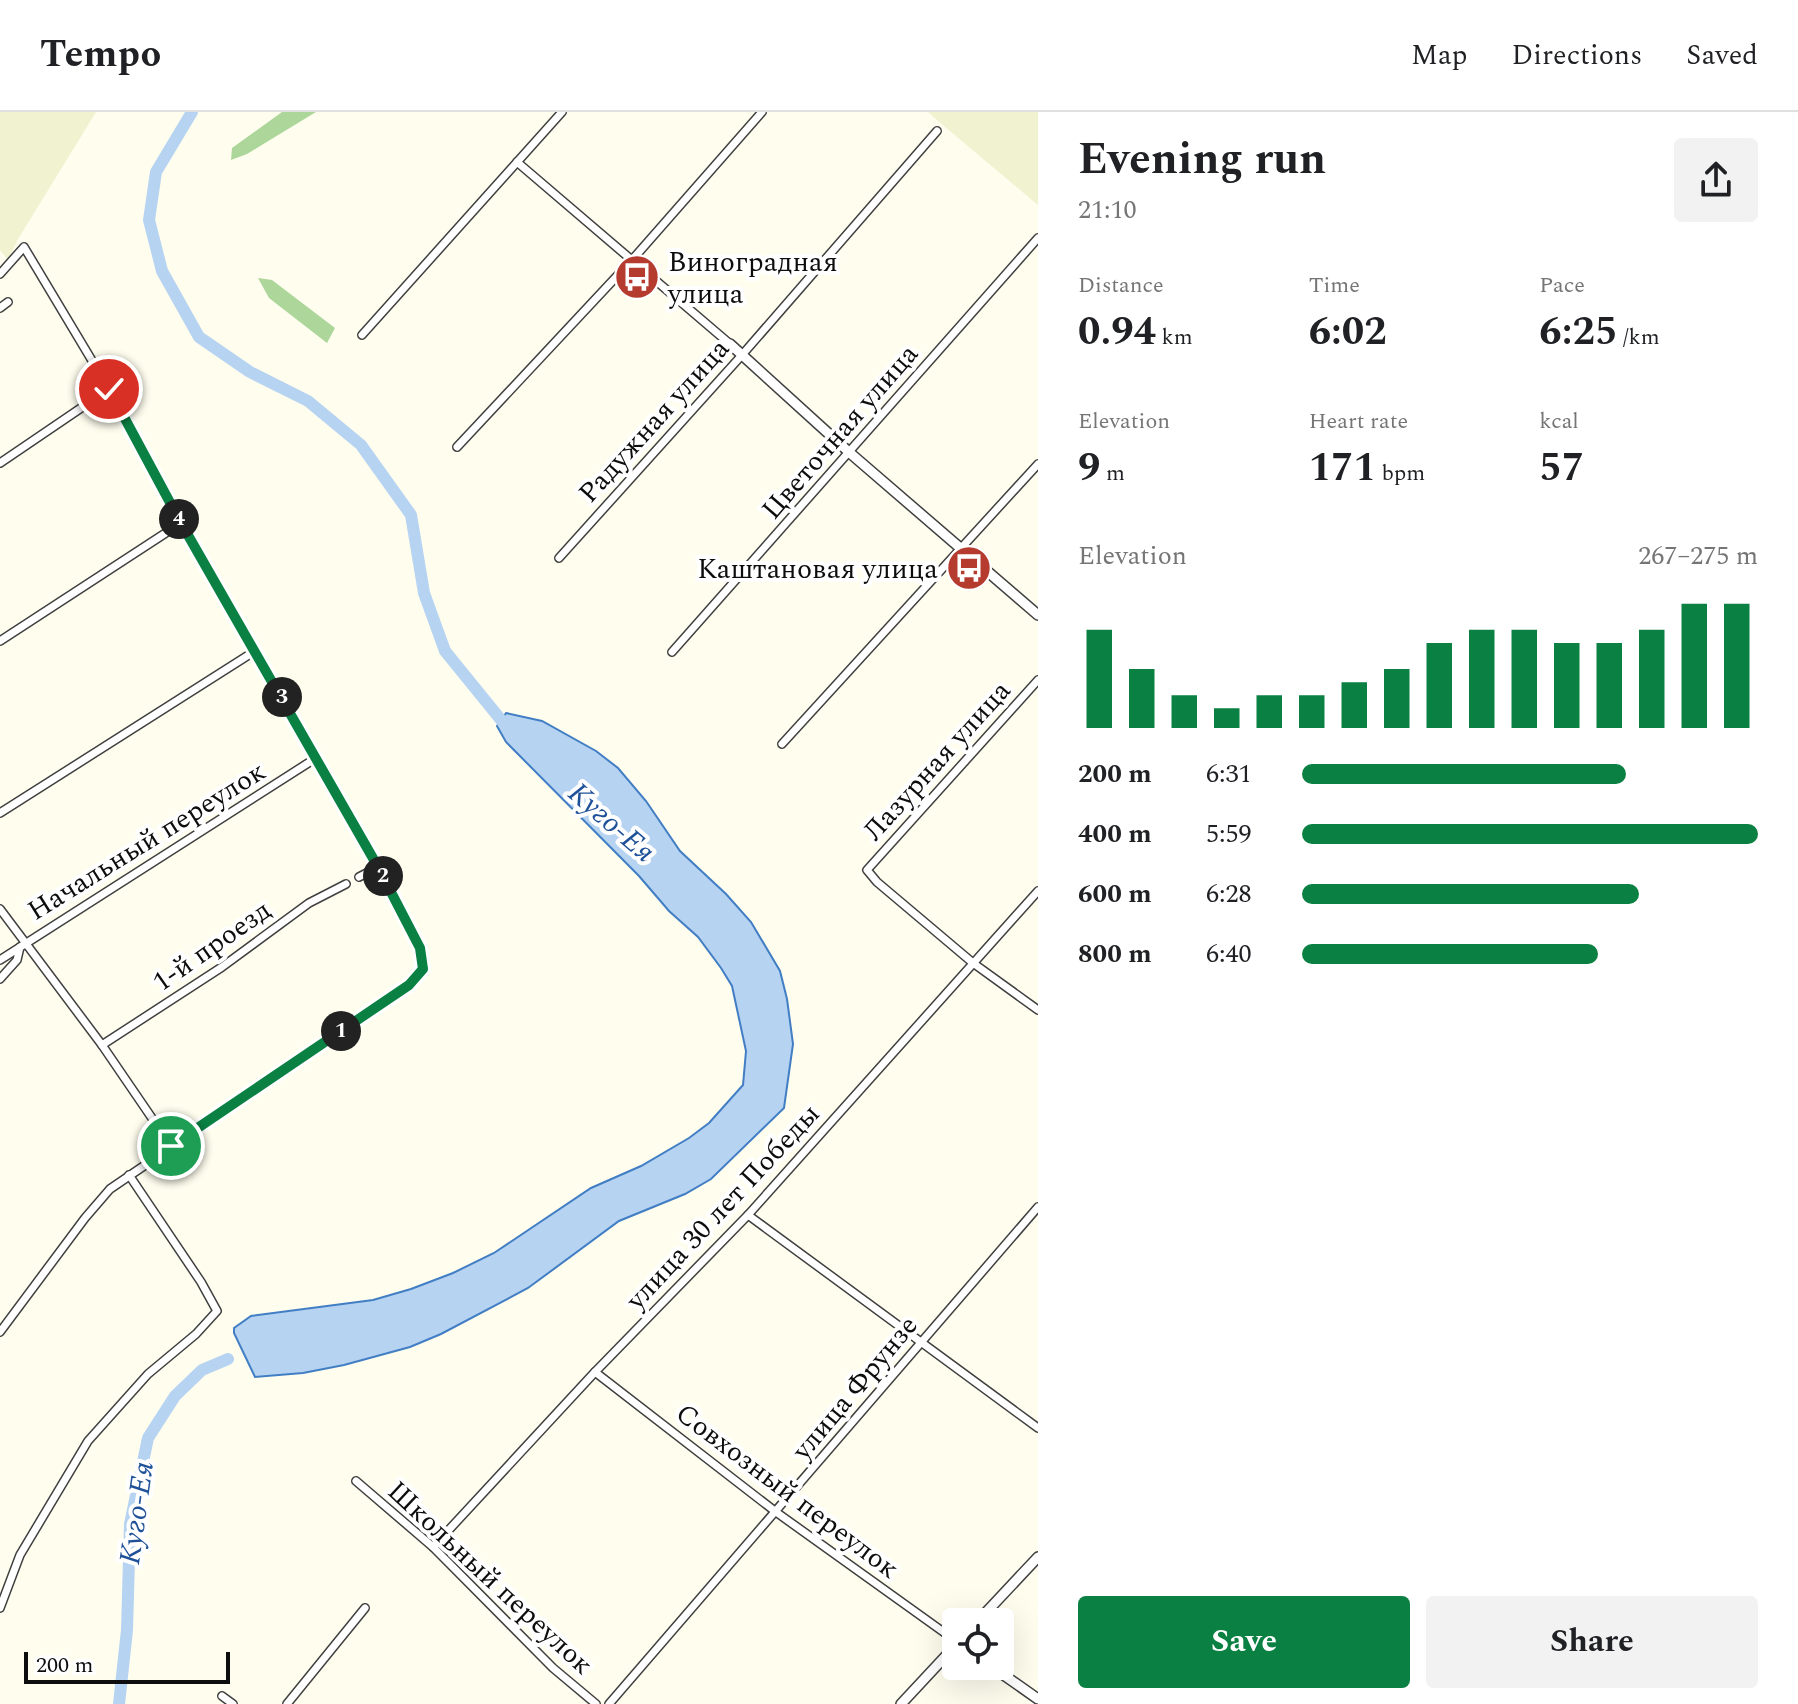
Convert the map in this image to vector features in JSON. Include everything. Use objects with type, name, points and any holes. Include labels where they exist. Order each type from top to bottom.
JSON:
[{"type":"street","points":[[362,335],[562,112]]},
{"type":"street","points":[[457,447],[632,260],[762,112]]},
{"type":"street","name":"Радужная улица","points":[[559,558],[742,355],[937,131]]},
{"type":"street","points":[[517,162],[730,344],[850,453],[1038,615]]},
{"type":"street","name":"Цветочная улица","points":[[672,652],[1038,238]]},
{"type":"street","points":[[0,274],[24,247],[109,389],[181,523],[378,867],[420,948],[423,969],[409,985],[110,1189],[0,1332]]},
{"type":"street","points":[[0,308],[8,302]]},
{"type":"street","points":[[0,463],[109,389]]},
{"type":"street","points":[[782,744],[1038,464]]},
{"type":"street","points":[[0,641],[181,523]]},
{"type":"street","points":[[0,813],[255,651]]},
{"type":"street","name":"Лазурная улица","points":[[973,963],[877,882],[867,870],[1038,680]]},
{"type":"street","name":"Начальный переулок","points":[[0,960],[316,758]]},
{"type":"street","points":[[359,877],[378,867]]},
{"type":"street","name":"1-й проезд","points":[[102,1045],[222,967],[309,903],[346,884]]},
{"type":"street","name":"улица 30 лет Победы","points":[[433,1547],[595,1372],[748,1215],[1038,891]]},
{"type":"street","points":[[0,909],[23,944],[102,1045],[171,1146]]},
{"type":"street","points":[[0,979],[17,960],[23,944]]},
{"type":"street","points":[[973,963],[1038,1010]]},
{"type":"street","points":[[0,1608],[20,1555],[88,1441],[148,1374],[196,1334],[217,1311],[129,1175]]},
{"type":"street","name":"улица Фрунзе","points":[[609,1704],[1038,1207]]},
{"type":"street","points":[[748,1215],[1038,1428]]},
{"type":"street","name":"Совхозный переулок","points":[[595,1372],[776,1512],[942,1633]]},
{"type":"street","name":"Школьный переулок","points":[[356,1481],[433,1547],[553,1668],[596,1704]]},
{"type":"street","points":[[990,1608],[1038,1557]]},
{"type":"street","points":[[287,1704],[365,1608]]},
{"type":"street","points":[[901,1704],[942,1659]]},
{"type":"street","points":[[1011,1680],[1038,1699]]},
{"type":"street","points":[[222,1696],[233,1704]]},
{"type":"green space","points":[[0,112],[96,112],[8,260],[0,250]]},
{"type":"green space","points":[[282,112],[316,112],[247,154],[231,160],[232,148]]},
{"type":"green space","points":[[928,112],[1038,112],[1038,205],[944,126]]},
{"type":"green space","points":[[258,278],[272,280],[335,328],[327,343],[269,298]]},
{"type":"water","points":[[506,713],[542,721],[596,751],[618,768],[646,801],[680,851],[751,922],[780,971],[787,999],[793,1044],[784,1108],[711,1179],[685,1194],[619,1221],[528,1288],[441,1334],[410,1347],[344,1365],[303,1373],[255,1377],[234,1333],[234,1328],[251,1316],[373,1300],[453,1273],[494,1253],[591,1188],[641,1166],[689,1138],[709,1123],[743,1085],[746,1051],[732,986],[721,968],[698,937],[669,911],[639,876],[506,742],[497,726]]},
{"type":"waterway","name":"Куго-Ея","points":[[192,112],[156,172],[149,220],[162,271],[199,337],[250,372],[308,401],[361,445],[411,515],[424,593],[445,651],[510,731]]},
{"type":"waterway","name":"Куго-Ея","points":[[119,1704],[127,1630],[130,1524],[148,1438],[175,1396],[202,1370],[228,1359]]},
{"type":"place","name":"Виноградная улица","points":[[637,277]]},
{"type":"place","name":"Каштановая улица","points":[[969,568]]},
{"type":"route","points":[[109,389],[181,523],[378,867],[416,939],[423,960],[423,969],[409,985],[171,1146]]}]
